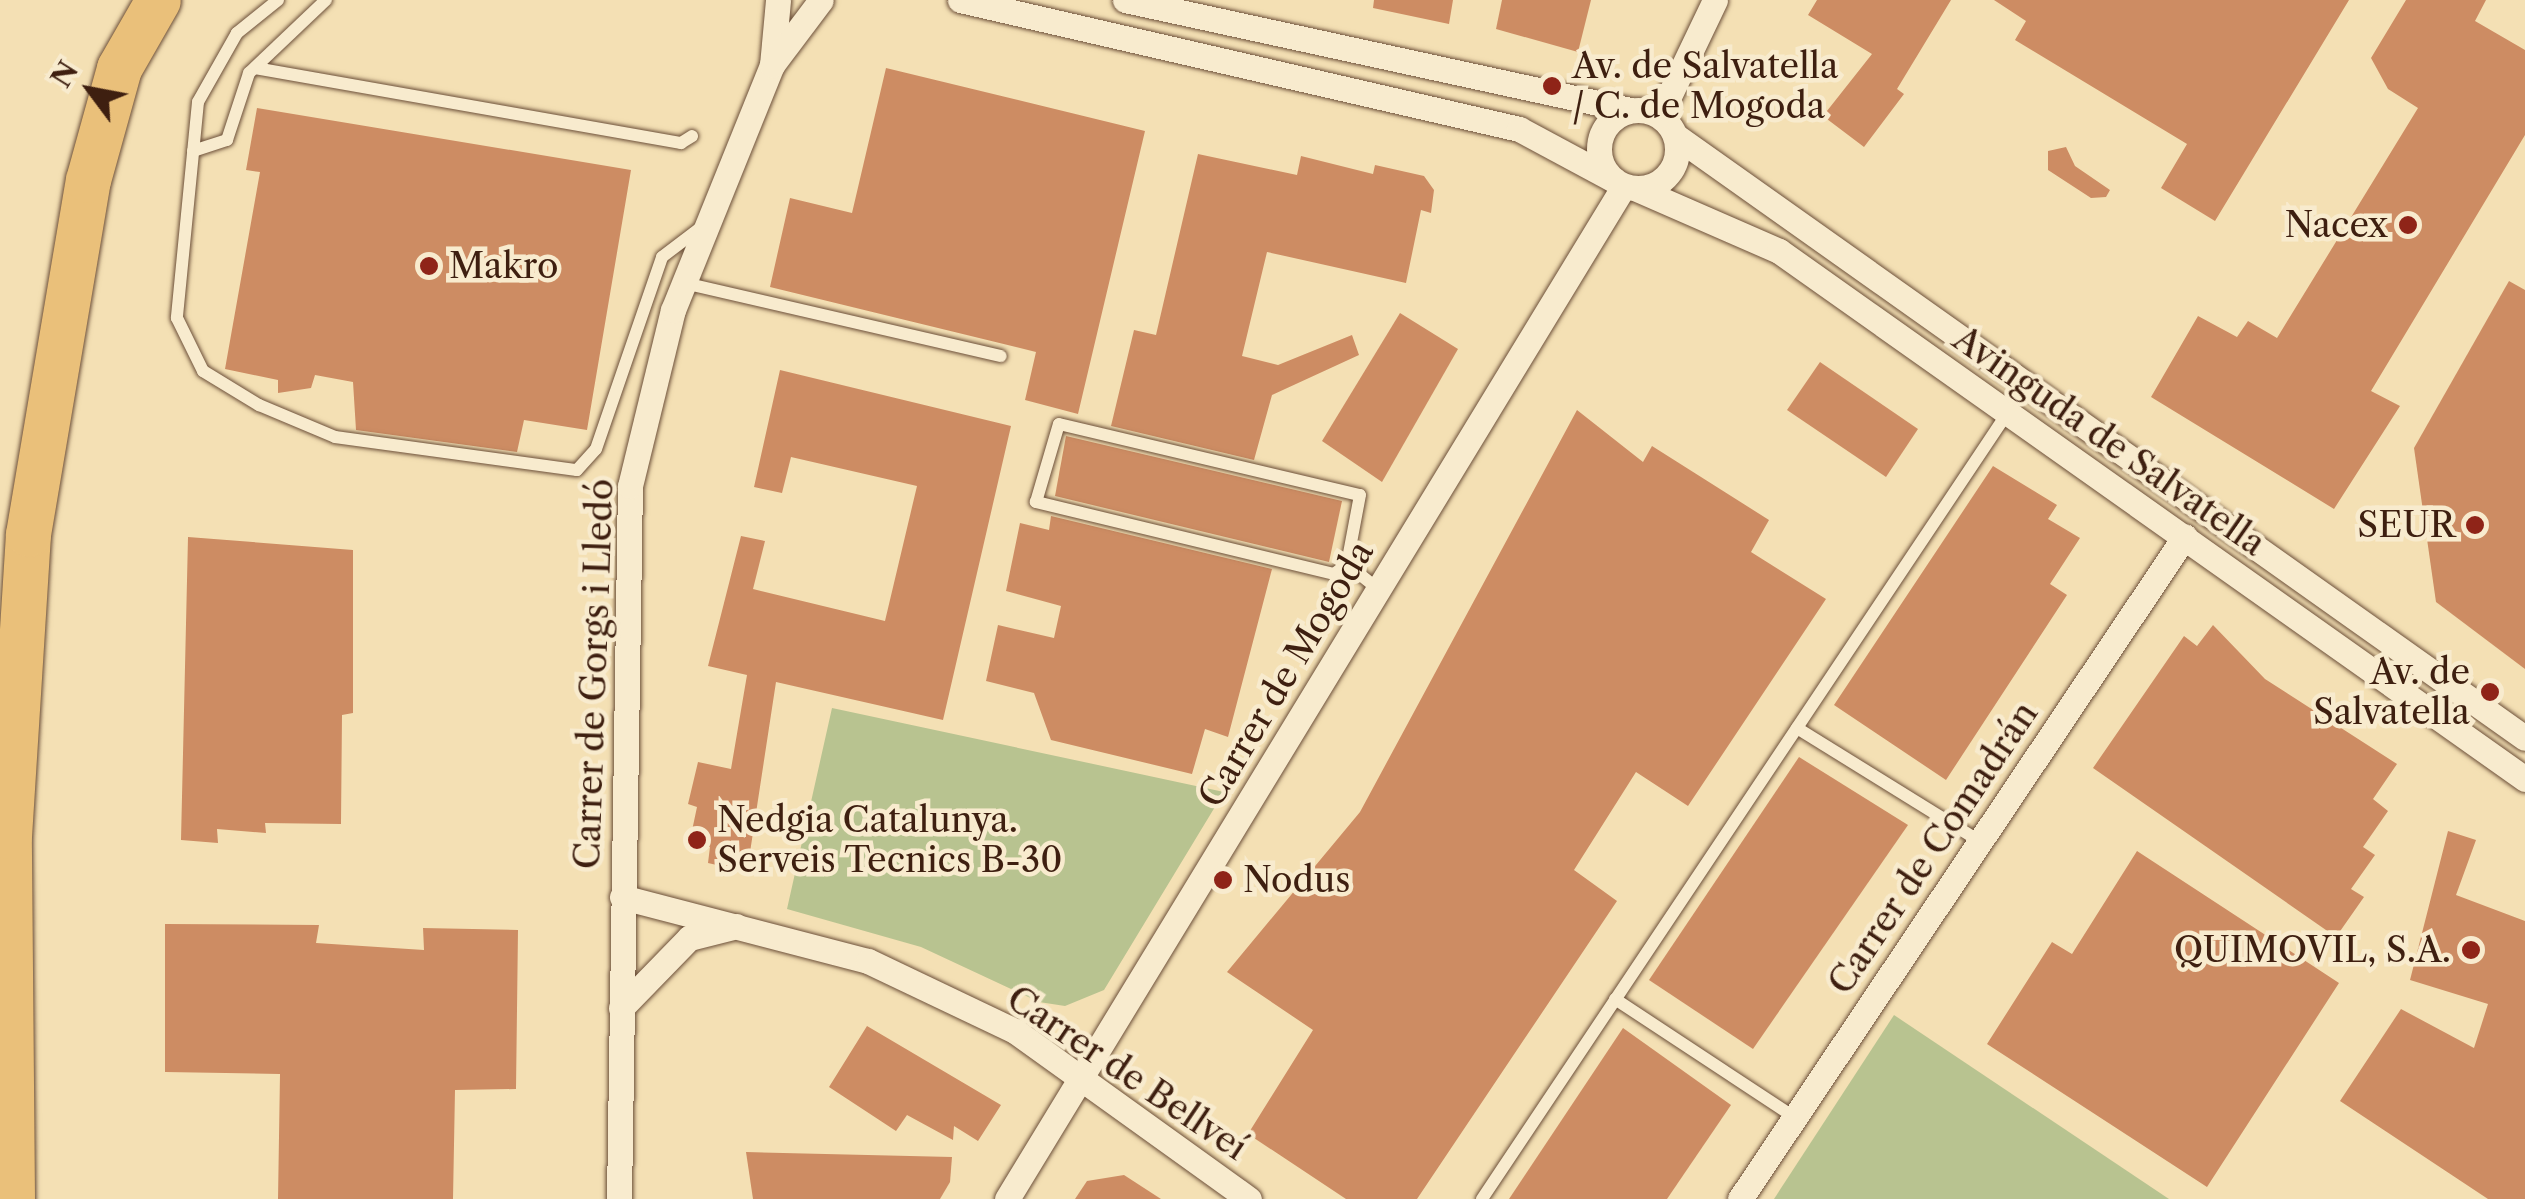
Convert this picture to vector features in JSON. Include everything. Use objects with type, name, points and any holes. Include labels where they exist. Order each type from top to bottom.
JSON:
[{"type":"highway","points":[[12,1199],[10,836],[28,534],[88,180],[118,68],[158,0]]},
{"type":"street","name":"Carrer de Gorgs i Lledó","points":[[772,65],[778,0]]},
{"type":"street","name":"Carrer de Gorgs i Lledó","points":[[620,1199],[630,486],[684,283],[772,65],[821,0]]},
{"type":"street","name":"Avinguda de Salvatella","points":[[960,0],[1519,129],[1625,185],[1778,252],[2525,779]]},
{"type":"street","points":[[1125,0],[1660,116],[1676,137],[1673,168],[1625,185],[1600,139],[1630,110]]},
{"type":"street","points":[[1660,116],[1715,0]]},
{"type":"street","name":"Avinguda de Salvatella","points":[[1676,137],[2525,738]]},
{"type":"street","name":"Carrer de Mogoda","points":[[1007,1199],[1625,185]]},
{"type":"street","name":"Carrer de Comadrán","points":[[1740,1199],[2184,536]]},
{"type":"street","name":"Carrer de Bellveí","points":[[622,897],[741,925],[868,962],[1015,1030],[1249,1199]]},
{"type":"street","points":[[621,1008],[689,938],[741,925]]},
{"type":"lane","points":[[278,0],[210,68],[193,151],[177,318],[203,371],[335,437],[506,466],[576,470],[596,449],[662,257],[710,220]]},
{"type":"lane","points":[[193,151],[227,140],[255,68],[326,0]]},
{"type":"lane","points":[[255,68],[681,143],[692,136]]},
{"type":"lane","points":[[684,283],[1001,356]]},
{"type":"lane","points":[[1482,1199],[2008,412]]},
{"type":"lane","points":[[1059,424],[1360,495],[1347,564],[1334,574],[1036,502],[1059,424]]},
{"type":"lane","points":[[1347,564],[1378,589]]},
{"type":"lane","points":[[1797,728],[1980,842]]},
{"type":"lane","points":[[1615,1000],[1794,1118]]},
{"type":"green space","points":[[832,708],[1224,792],[1104,990],[1065,1006],[1039,1002],[921,947],[787,909]]},
{"type":"green space","points":[[1894,1015],[2169,1199],[1774,1199]]},
{"type":"building","points":[[1374,0],[1453,0],[1449,24],[1373,8]]},
{"type":"building","points":[[1502,0],[1591,0],[1578,52],[1496,29]]},
{"type":"building","points":[[1817,0],[1951,0],[1897,89],[1904,94],[1864,147],[1823,116],[1872,54],[1808,15]]},
{"type":"building","points":[[1994,0],[2349,0],[2215,221],[2161,188],[2187,144],[2015,40],[2026,21]]},
{"type":"building","name":"Nacex","points":[[2406,0],[2486,0],[2475,21],[2525,50],[2525,135],[2371,391],[2400,406],[2334,509],[2151,397],[2198,316],[2237,337],[2248,321],[2277,338],[2418,108],[2388,89],[2371,58]]},
{"type":"building","points":[[886,68],[1145,131],[1078,414],[1025,400],[1036,352],[770,287],[790,198],[852,213]]},
{"type":"building","name":"Makro","points":[[257,108],[631,170],[587,430],[524,420],[517,452],[356,430],[353,382],[315,375],[311,388],[278,393],[278,380],[225,369],[260,172],[246,170]]},
{"type":"building","points":[[2066,147],[2075,166],[2110,190],[2106,197],[2091,198],[2048,170],[2048,151]]},
{"type":"building","points":[[1198,154],[1297,175],[1301,156],[1373,174],[1375,165],[1424,176],[1434,190],[1431,213],[1421,210],[1406,283],[1267,252],[1242,356],[1278,365],[1352,335],[1359,355],[1272,395],[1254,460],[1111,426],[1134,330],[1156,335]]},
{"type":"building","name":"SEUR","points":[[2509,281],[2525,290],[2525,669],[2436,602],[2414,448]]},
{"type":"building","points":[[1400,313],[1458,349],[1382,482],[1322,441]]},
{"type":"building","points":[[1820,362],[1918,429],[1886,477],[1787,410]]},
{"type":"building","points":[[780,370],[1011,426],[943,720],[776,682],[747,872],[708,863],[710,847],[690,840],[697,807],[688,804],[698,762],[731,769],[747,675],[708,666],[741,536],[765,541],[753,589],[885,621],[917,486],[791,457],[782,493],[754,487]]},
{"type":"building","points":[[1577,410],[1643,462],[1652,446],[1769,520],[1751,552],[1826,599],[1688,806],[1636,772],[1574,870],[1617,901],[1417,1199],[1346,1199],[1248,1134],[1313,1030],[1227,972],[1360,812]]},
{"type":"building","points":[[1066,436],[1342,501],[1329,562],[1055,496]]},
{"type":"building","points":[[1993,466],[2057,505],[2048,519],[2080,538],[2050,584],[2067,595],[1946,780],[1834,705]]},
{"type":"building","points":[[1051,516],[1272,569],[1228,737],[1205,729],[1192,774],[1051,740],[1034,693],[986,681],[998,625],[1054,638],[1061,606],[1006,591],[1020,523],[1049,530]]},
{"type":"building","points":[[188,537],[353,550],[353,713],[342,715],[341,824],[265,823],[266,833],[217,829],[218,843],[181,840]]},
{"type":"building","points":[[2213,625],[2265,679],[2397,764],[2373,799],[2388,811],[2363,847],[2375,855],[2351,889],[2364,897],[2336,937],[2093,768],[2184,636],[2197,646]]},
{"type":"building","points":[[1799,757],[1908,825],[1753,1049],[1649,980]]},
{"type":"building","points":[[2448,831],[2476,840],[2456,895],[2525,921],[2525,1199],[2488,1199],[2340,1101],[2401,1009],[2474,1048],[2488,1004],[2410,980]]},
{"type":"building","points":[[2137,851],[2339,983],[2207,1187],[1987,1044],[2052,942],[2072,954]]},
{"type":"building","points":[[165,924],[319,925],[316,943],[424,950],[423,928],[518,930],[516,1089],[455,1090],[453,1199],[278,1199],[280,1074],[165,1072]]},
{"type":"building","points":[[867,1026],[1001,1105],[978,1141],[954,1126],[953,1140],[907,1115],[896,1131],[829,1087]]},
{"type":"building","points":[[1623,1028],[1731,1105],[1667,1199],[1509,1199]]},
{"type":"building","points":[[746,1152],[952,1157],[950,1182],[940,1199],[753,1199]]},
{"type":"building","points":[[1124,1175],[1161,1199],[1075,1199],[1087,1181]]},
{"type":"place","name":"Av. de Salvatella / C. de Mogoda","points":[[1552,86]]},
{"type":"place","name":"Nacex","points":[[2408,225]]},
{"type":"place","name":"Makro","points":[[429,266]]},
{"type":"place","name":"SEUR","points":[[2475,525]]},
{"type":"place","name":"Av. de Salvatella","points":[[2490,692]]},
{"type":"place","name":"Nedgia Catalunya. Serveis Tecnics B-30","points":[[697,840]]},
{"type":"place","name":"Nodus","points":[[1223,880]]},
{"type":"place","name":"QUIMOVIL, S.A.","points":[[2471,950]]}]
